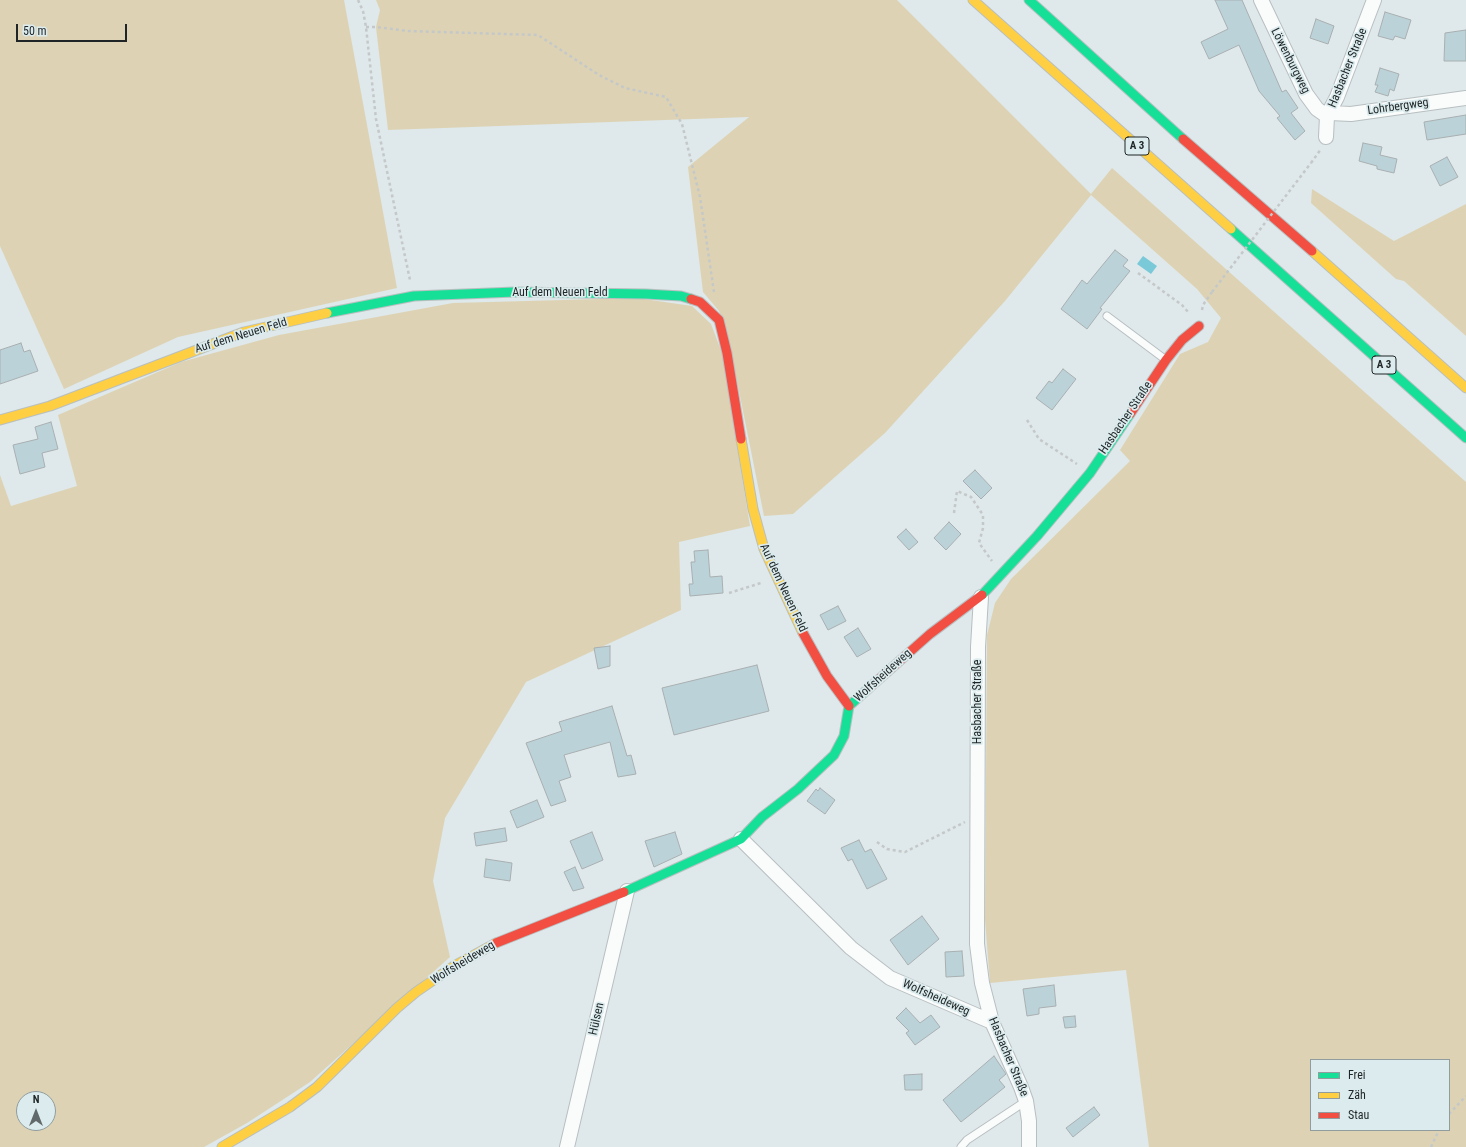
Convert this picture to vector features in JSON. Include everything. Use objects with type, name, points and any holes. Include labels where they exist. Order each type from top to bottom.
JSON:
[{"type":"main road","name":"A 3","points":[[973,0],[1466,438]]},
{"type":"main road","points":[[1029,0],[1226,178],[1299,239],[1466,388]]},
{"type":"main road","name":"Auf dem Neuen Feld","points":[[0,420],[50,406],[192,350],[244,332],[300,318],[414,296],[515,292],[646,294],[681,296],[700,302],[720,320],[727,353],[753,509],[764,549],[776,578],[827,676],[849,706]]},
{"type":"main road","name":"Hasbacher Straße","points":[[981,597],[1037,536],[1090,473],[1166,360],[1182,340],[1199,326]]},
{"type":"main road","name":"Wolfsheideweg","points":[[222,1147],[290,1107],[316,1087],[397,1008],[416,992],[441,975],[500,941],[627,891],[741,840],[762,817],[798,789],[834,755],[844,736],[849,706],[930,634],[981,597]]},
{"type":"street","name":"Löwenburgweg","points":[[1261,0],[1306,94],[1317,109],[1329,115]]},
{"type":"street","name":"Hasbacher Straße","points":[[1326,137],[1329,115],[1374,0]]},
{"type":"street","name":"Lohrbergweg","points":[[1329,115],[1351,114],[1466,98]]},
{"type":"street","name":"Hasbacher Straße","points":[[981,597],[978,647],[977,944],[982,983],[992,1022],[1026,1101],[1029,1121],[1029,1147]]},
{"type":"street","name":"Wolfsheideweg","points":[[741,840],[851,948],[890,978],[992,1022]]},
{"type":"street","name":"Hülsen","points":[[567,1147],[627,891]]},
{"type":"lane","points":[[1107,316],[1166,360]]},
{"type":"lane","points":[[961,1147],[967,1140],[1026,1101]]},
{"type":"path","points":[[358,0],[363,11],[366,28],[376,119],[403,255],[414,296]]},
{"type":"path","points":[[366,28],[376,26],[408,31],[538,35],[599,75],[625,88],[666,97],[682,124],[695,175],[720,320]]},
{"type":"path","points":[[1212,292],[1311,163]]},
{"type":"path","points":[[1138,273],[1182,305],[1199,326]]},
{"type":"path","points":[[1027,420],[1039,439],[1090,473]]},
{"type":"path","points":[[954,512],[957,491],[971,496],[983,515],[983,528],[979,543],[1001,574]]},
{"type":"path","points":[[729,593],[776,578]]},
{"type":"path","points":[[877,842],[887,849],[905,852],[978,816]]},
{"type":"path","points":[[1450,1113],[1466,1096]]},
{"type":"path","points":[[1431,1147],[1439,1131]]},
{"type":"shaded area","points":[[0,0],[344,0],[397,288],[178,337],[64,389],[0,246]]},
{"type":"shaded area","points":[[376,0],[897,0],[1091,194],[1112,168],[1466,482],[1466,1147],[1149,1147],[1126,970],[990,983],[985,919],[987,635],[995,603],[1011,579],[1130,461],[1120,450],[1180,354],[1208,342],[1221,318],[1197,289],[1091,195],[1005,301],[885,433],[793,514],[764,516],[727,331],[719,311],[703,292],[688,167],[749,117],[388,130],[376,27],[380,10]]},
{"type":"shaded area","points":[[1312,189],[1394,241],[1466,204],[1466,336],[1404,281],[1396,279],[1311,203]]},
{"type":"shaded area","points":[[637,298],[692,306],[711,324],[722,353],[750,526],[679,542],[681,610],[526,682],[445,818],[433,881],[450,957],[310,1082],[247,1123],[204,1147],[0,1147],[0,475],[11,506],[77,486],[58,415],[181,362],[279,335],[453,303]]},
{"type":"water","points":[[1143,256],[1157,266],[1151,274],[1137,264]]},
{"type":"building","points":[[1215,0],[1242,0],[1282,92],[1286,90],[1298,108],[1291,113],[1305,131],[1295,140],[1277,118],[1280,116],[1259,91],[1239,45],[1209,59],[1201,42],[1228,29]]},
{"type":"building","points":[[1385,12],[1411,20],[1405,39],[1395,36],[1393,40],[1378,36]]},
{"type":"building","points":[[1316,19],[1334,26],[1328,44],[1310,38]]},
{"type":"building","points":[[1466,30],[1466,61],[1444,61],[1445,33]]},
{"type":"building","points":[[1380,68],[1399,74],[1394,91],[1390,89],[1388,96],[1375,92],[1378,85],[1375,85]]},
{"type":"building","points":[[1466,115],[1466,134],[1427,140],[1424,122]]},
{"type":"building","points":[[1363,143],[1382,147],[1380,155],[1397,159],[1394,173],[1377,169],[1377,166],[1359,161]]},
{"type":"building","points":[[1447,157],[1458,177],[1440,186],[1430,166]]},
{"type":"building","points":[[1115,250],[1128,260],[1123,266],[1130,271],[1100,308],[1102,309],[1087,329],[1061,309],[1082,280],[1087,284]]},
{"type":"building","points":[[21,343],[24,352],[30,350],[38,371],[0,384],[0,350]]},
{"type":"building","points":[[1063,369],[1076,379],[1052,410],[1036,398],[1049,381],[1052,383]]},
{"type":"building","points":[[51,422],[58,449],[42,453],[45,467],[20,474],[13,445],[38,439],[35,427]]},
{"type":"building","points":[[975,470],[992,488],[981,499],[963,481]]},
{"type":"building","points":[[949,522],[961,534],[946,550],[934,538]]},
{"type":"building","points":[[906,529],[918,542],[909,550],[897,537]]},
{"type":"building","points":[[708,550],[710,577],[722,576],[723,593],[690,596],[689,584],[693,584],[691,562],[695,562],[694,551]]},
{"type":"building","points":[[838,606],[846,621],[828,630],[820,615]]},
{"type":"building","points":[[858,628],[871,649],[857,657],[844,637]]},
{"type":"building","points":[[610,646],[610,666],[598,669],[594,648]]},
{"type":"building","points":[[757,665],[769,711],[674,735],[662,688]]},
{"type":"building","points":[[612,706],[627,756],[631,755],[636,774],[618,777],[610,742],[564,755],[571,777],[559,781],[566,801],[551,806],[526,743],[562,731],[559,722]]},
{"type":"building","points":[[820,788],[835,800],[825,814],[807,801],[816,789],[818,791]]},
{"type":"building","points":[[537,800],[544,817],[517,828],[510,811]]},
{"type":"building","points":[[505,828],[507,841],[476,846],[474,833]]},
{"type":"building","points":[[592,832],[603,860],[582,869],[570,841]]},
{"type":"building","points":[[675,832],[682,854],[654,867],[645,841]]},
{"type":"building","points":[[859,840],[865,852],[871,849],[887,879],[867,889],[852,859],[848,861],[841,848]]},
{"type":"building","points":[[486,859],[512,863],[510,881],[484,877]]},
{"type":"building","points":[[575,867],[584,888],[573,891],[564,872]]},
{"type":"building","points":[[922,916],[939,939],[908,965],[890,940]]},
{"type":"building","points":[[962,951],[964,976],[946,977],[945,952]]},
{"type":"building","points":[[1054,985],[1056,1006],[1039,1008],[1039,1014],[1027,1016],[1023,989]]},
{"type":"building","points":[[906,1008],[920,1023],[931,1015],[940,1027],[915,1045],[906,1033],[909,1031],[896,1018]]},
{"type":"building","points":[[1075,1016],[1076,1027],[1065,1028],[1063,1017]]},
{"type":"building","points":[[994,1056],[1006,1074],[999,1080],[1005,1087],[961,1122],[943,1100]]},
{"type":"building","points":[[922,1074],[922,1090],[905,1090],[904,1075]]},
{"type":"building","points":[[1094,1107],[1100,1115],[1073,1137],[1066,1128]]},
{"type":"traffic: fast","points":[[1029,0],[1183,139]]},
{"type":"traffic: fast","points":[[1231,229],[1466,438]]},
{"type":"traffic: fast","points":[[327,313],[414,296],[515,292],[646,294],[681,296],[691,299]]},
{"type":"traffic: fast","points":[[982,595],[1037,536],[1090,473],[1130,414]]},
{"type":"traffic: fast","points":[[624,892],[741,839],[762,817],[798,789],[834,755],[844,736],[849,706],[868,689]]},
{"type":"traffic: slow","points":[[973,0],[1231,229]]},
{"type":"traffic: slow","points":[[1312,251],[1466,388]]},
{"type":"traffic: slow","points":[[0,420],[50,406],[244,332],[327,313]]},
{"type":"traffic: slow","points":[[741,439],[753,509],[764,549],[803,633]]},
{"type":"traffic: slow","points":[[222,1147],[290,1107],[317,1087],[397,1008],[416,992],[454,966],[496,943]]},
{"type":"traffic: jam","points":[[1183,139],[1312,251]]},
{"type":"traffic: jam","points":[[691,299],[700,302],[719,320],[727,353],[741,439]]},
{"type":"traffic: jam","points":[[1130,414],[1166,360],[1182,340],[1199,326]]},
{"type":"traffic: jam","points":[[868,689],[930,634],[982,595]]},
{"type":"traffic: jam","points":[[803,633],[827,676],[849,706]]},
{"type":"traffic: jam","points":[[496,943],[624,892]]}]
